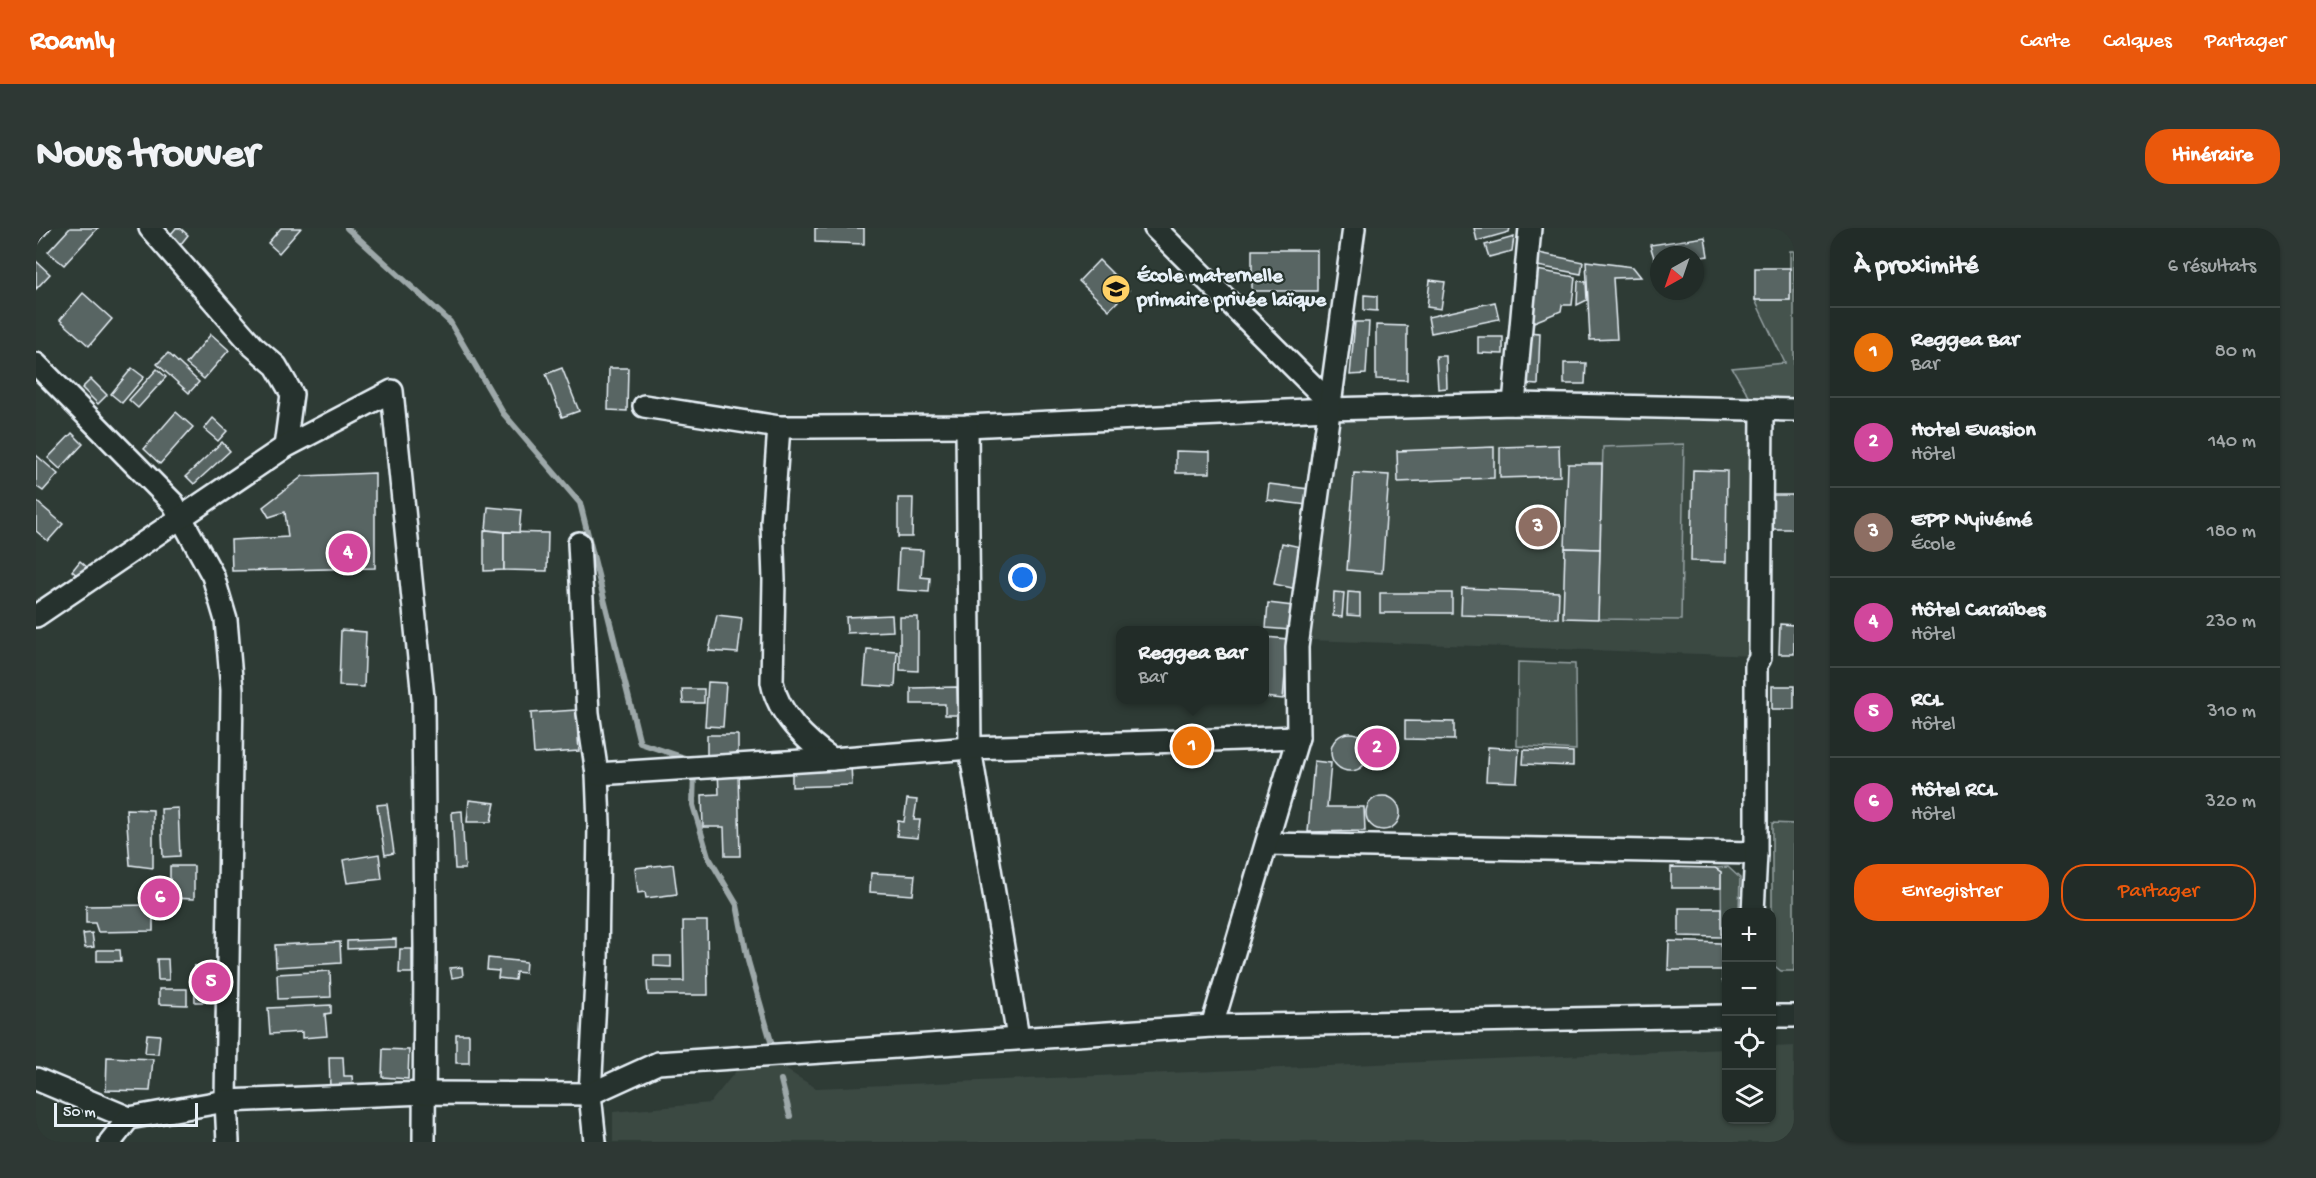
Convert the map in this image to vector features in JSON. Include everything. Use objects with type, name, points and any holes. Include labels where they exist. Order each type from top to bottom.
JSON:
[{"type":"street","points":[[150,228],[253,346],[276,366],[292,394],[285,447]]},
{"type":"street","points":[[1155,228],[1330,406]]},
{"type":"street","points":[[1212,1026],[1298,737],[1297,647],[1354,228]]},
{"type":"street","points":[[1514,404],[1530,228]]},
{"type":"street","points":[[36,364],[173,502],[213,576],[226,620],[232,690],[226,1101],[228,1142]]},
{"type":"street","points":[[36,616],[285,447],[392,392],[423,698],[424,1142]]},
{"type":"street","points":[[644,406],[779,427],[967,426],[1330,406],[1514,404],[1794,410]]},
{"type":"street","points":[[1753,908],[1756,853],[1756,665],[1760,658],[1762,411]]},
{"type":"street","points":[[967,426],[970,748],[1018,1038]]},
{"type":"street","points":[[779,427],[772,523],[774,580],[772,682],[774,694],[801,734],[832,759]]},
{"type":"street","points":[[579,543],[588,713],[597,774],[599,824],[597,962],[590,1094],[595,1142]]},
{"type":"street","points":[[597,774],[970,748],[1298,737]]},
{"type":"street","points":[[1267,844],[1756,853]]},
{"type":"street","points":[[1776,1016],[1794,1016]]},
{"type":"street","points":[[36,1079],[129,1119],[226,1101],[425,1093],[590,1094],[657,1063],[1018,1038],[1212,1026],[1722,1017]]},
{"type":"street","points":[[110,1142],[129,1119]]},
{"type":"shaded area","points":[[1790,251],[1794,251],[1794,401],[1753,403],[1732,368],[1785,363],[1755,300],[1790,300]]},
{"type":"shaded area","points":[[1759,412],[1757,656],[1306,640],[1329,415]]},
{"type":"shaded area","points":[[1684,444],[1681,620],[1598,619],[1603,447]]},
{"type":"shaded area","points":[[1518,662],[1575,664],[1576,750],[1517,746]]},
{"type":"shaded area","points":[[1772,823],[1794,824],[1794,971],[1781,971],[1776,967],[1776,908],[1772,908]]},
{"type":"shaded area","points":[[1728,867],[1740,878],[1739,908],[1722,908],[1722,981],[1721,872],[1715,868]]},
{"type":"shaded area","points":[[1794,1046],[1794,1142],[613,1142],[613,1112],[710,1103],[740,1066],[775,1063],[816,1088],[1722,1049],[1722,1124],[1776,1124],[1776,1047]]},
{"type":"building","points":[[39,228],[51,228],[37,245],[36,232]]},
{"type":"building","points":[[70,228],[98,228],[64,265],[48,252]]},
{"type":"building","points":[[176,228],[180,228],[188,235],[177,249],[166,240]]},
{"type":"building","points":[[281,228],[301,228],[279,253],[268,243]]},
{"type":"building","points":[[815,228],[864,228],[864,244],[815,242]]},
{"type":"building","points":[[1474,228],[1510,228],[1509,232],[1477,241]]},
{"type":"building","points":[[1514,237],[1512,251],[1489,257],[1485,245]]},
{"type":"building","points":[[1705,237],[1708,256],[1704,257],[1704,246],[1650,245]]},
{"type":"building","points":[[1252,250],[1317,250],[1317,291],[1252,291]]},
{"type":"building","points":[[1534,252],[1583,262],[1581,274],[1532,265]]},
{"type":"building","points":[[1099,260],[1129,290],[1109,310],[1079,281]]},
{"type":"building","points":[[36,261],[50,274],[36,289]]},
{"type":"building","points":[[1586,261],[1633,267],[1641,277],[1613,278],[1617,339],[1590,340]]},
{"type":"building","points":[[1755,268],[1790,268],[1790,300],[1755,300]]},
{"type":"building","points":[[1537,270],[1575,277],[1572,305],[1562,305],[1561,311],[1529,324]]},
{"type":"building","points":[[1430,280],[1445,282],[1441,309],[1427,307]]},
{"type":"building","points":[[1578,281],[1586,282],[1587,300],[1577,305]]},
{"type":"building","points":[[83,293],[112,319],[89,346],[60,320]]},
{"type":"building","points":[[1364,295],[1377,296],[1377,311],[1364,310]]},
{"type":"building","points":[[1495,302],[1499,319],[1431,333],[1428,317]]},
{"type":"building","points":[[1355,322],[1369,322],[1366,374],[1350,375]]},
{"type":"building","points":[[1376,325],[1407,326],[1407,380],[1376,379]]},
{"type":"building","points":[[1526,332],[1540,333],[1538,385],[1524,384]]},
{"type":"building","points":[[211,334],[229,350],[204,379],[186,364]]},
{"type":"building","points":[[1478,337],[1503,337],[1503,354],[1478,353]]},
{"type":"building","points":[[168,353],[199,382],[189,393],[157,364]]},
{"type":"building","points":[[1436,356],[1446,356],[1447,388],[1438,389]]},
{"type":"building","points":[[1564,363],[1586,363],[1585,384],[1564,384]]},
{"type":"building","points":[[132,368],[144,377],[122,403],[111,394]]},
{"type":"building","points":[[562,368],[579,411],[562,417],[546,374]]},
{"type":"building","points":[[609,368],[628,368],[627,411],[608,410]]},
{"type":"building","points":[[157,369],[166,377],[138,408],[129,400]]},
{"type":"building","points":[[91,379],[107,395],[98,404],[82,388]]},
{"type":"building","points":[[176,412],[193,427],[160,464],[144,449]]},
{"type":"building","points":[[213,418],[227,431],[218,441],[204,429]]},
{"type":"building","points":[[72,433],[83,444],[60,469],[48,458]]},
{"type":"building","points":[[222,442],[230,451],[194,484],[186,476]]},
{"type":"building","points":[[1559,445],[1560,476],[1500,478],[1500,447]]},
{"type":"building","points":[[1494,447],[1494,478],[1398,482],[1397,451]]},
{"type":"building","points":[[1176,451],[1210,452],[1210,473],[1176,473]]},
{"type":"building","points":[[36,455],[58,474],[43,491],[36,486]]},
{"type":"building","points":[[1568,464],[1602,464],[1600,549],[1565,548]]},
{"type":"building","points":[[1693,470],[1727,471],[1726,562],[1691,561]]},
{"type":"building","points":[[375,473],[375,568],[232,571],[231,540],[288,537],[285,512],[269,517],[263,507],[303,476]]},
{"type":"building","points":[[1354,473],[1389,475],[1382,573],[1347,570]]},
{"type":"building","points":[[1269,484],[1309,489],[1307,505],[1267,500]]},
{"type":"building","points":[[1772,495],[1794,495],[1794,529],[1772,529]]},
{"type":"building","points":[[898,498],[913,498],[912,537],[898,537]]},
{"type":"building","points":[[36,501],[63,524],[48,541],[36,531]]},
{"type":"building","points":[[488,507],[521,510],[519,533],[486,530]]},
{"type":"building","points":[[484,531],[504,532],[504,570],[484,571]]},
{"type":"building","points":[[504,532],[548,533],[547,571],[504,570]]},
{"type":"building","points":[[1282,543],[1305,548],[1297,589],[1274,584]]},
{"type":"building","points":[[1565,548],[1600,549],[1598,619],[1563,618]]},
{"type":"building","points":[[899,549],[923,550],[921,577],[930,578],[929,592],[897,590]]},
{"type":"building","points":[[80,561],[87,567],[79,577],[72,571]]},
{"type":"building","points":[[1462,588],[1559,592],[1558,618],[1461,615]]},
{"type":"building","points":[[1334,592],[1344,593],[1342,617],[1333,616]]},
{"type":"building","points":[[1348,592],[1360,593],[1360,616],[1347,615]]},
{"type":"building","points":[[1380,593],[1452,593],[1452,613],[1380,613]]},
{"type":"building","points":[[1268,603],[1293,606],[1290,630],[1266,626]]},
{"type":"building","points":[[717,615],[742,618],[738,653],[709,651]]},
{"type":"building","points":[[892,615],[893,631],[847,633],[846,617]]},
{"type":"building","points":[[900,617],[918,617],[918,671],[900,670]]},
{"type":"building","points":[[1780,624],[1794,625],[1794,654],[1779,654]]},
{"type":"building","points":[[341,630],[366,632],[364,687],[339,686]]},
{"type":"building","points":[[1269,637],[1288,639],[1283,699],[1269,698]]},
{"type":"building","points":[[867,649],[897,651],[895,687],[864,685]]},
{"type":"building","points":[[708,682],[726,683],[723,727],[705,726]]},
{"type":"building","points":[[1772,686],[1794,686],[1794,709],[1772,709]]},
{"type":"building","points":[[957,687],[958,715],[945,715],[945,704],[911,704],[911,688]]},
{"type":"building","points":[[682,689],[704,689],[704,703],[683,703]]},
{"type":"building","points":[[576,710],[579,751],[534,754],[531,713]]},
{"type":"building","points":[[1405,721],[1454,722],[1454,740],[1405,739]]},
{"type":"building","points":[[1350,733],[1364,738],[1369,752],[1364,766],[1350,771],[1336,766],[1331,752],[1336,738]]},
{"type":"building","points":[[707,735],[738,735],[738,755],[707,755]]},
{"type":"building","points":[[1488,747],[1519,749],[1517,782],[1486,781]]},
{"type":"building","points":[[1524,750],[1573,752],[1573,766],[1523,764]]},
{"type":"building","points":[[1314,761],[1331,763],[1327,807],[1364,807],[1365,831],[1308,832]]},
{"type":"building","points":[[851,764],[852,785],[792,787],[792,765]]},
{"type":"building","points":[[718,770],[738,770],[740,856],[725,856],[724,827],[703,827],[702,795],[719,794]]},
{"type":"building","points":[[1383,796],[1395,801],[1400,813],[1395,825],[1383,830],[1371,825],[1366,813],[1371,801]]},
{"type":"building","points":[[907,799],[917,800],[914,820],[920,820],[918,838],[897,836],[898,821],[904,822]]},
{"type":"building","points":[[469,800],[495,803],[491,822],[467,822]]},
{"type":"building","points":[[387,804],[394,853],[385,855],[377,805]]},
{"type":"building","points":[[178,808],[180,856],[163,857],[161,809]]},
{"type":"building","points":[[126,809],[153,810],[153,868],[130,865]]},
{"type":"building","points":[[462,811],[465,869],[455,869],[452,812]]},
{"type":"building","points":[[379,854],[382,879],[347,883],[343,860]]},
{"type":"building","points":[[673,864],[677,894],[646,898],[645,892],[638,893],[635,868]]},
{"type":"building","points":[[170,866],[194,866],[194,899],[170,898]]},
{"type":"building","points":[[1671,867],[1715,868],[1721,872],[1721,888],[1671,888]]},
{"type":"building","points":[[871,873],[915,875],[913,895],[870,892]]},
{"type":"building","points":[[153,905],[153,931],[98,932],[95,923],[86,923],[86,906]]},
{"type":"building","points":[[1679,908],[1721,908],[1721,937],[1679,936]]},
{"type":"building","points":[[683,921],[707,921],[708,995],[648,995],[647,981],[684,981]]},
{"type":"building","points":[[92,933],[94,947],[85,948],[83,934]]},
{"type":"building","points":[[396,939],[396,947],[347,949],[347,941]]},
{"type":"building","points":[[1669,941],[1721,943],[1722,970],[1668,970]]},
{"type":"building","points":[[340,942],[341,963],[276,967],[275,945]]},
{"type":"building","points":[[400,949],[412,949],[412,973],[399,973]]},
{"type":"building","points":[[97,950],[120,950],[121,961],[97,961]]},
{"type":"building","points":[[654,956],[671,956],[671,967],[654,966]]},
{"type":"building","points":[[488,958],[526,962],[525,973],[516,972],[515,980],[498,978],[499,971],[487,970]]},
{"type":"building","points":[[157,959],[168,959],[169,980],[158,980]]},
{"type":"building","points":[[219,965],[220,1002],[195,1002],[194,966]]},
{"type":"building","points":[[462,967],[463,976],[452,978],[450,968]]},
{"type":"building","points":[[330,971],[331,997],[278,999],[277,974]]},
{"type":"building","points":[[159,989],[187,989],[187,1005],[159,1004]]},
{"type":"building","points":[[331,1005],[331,1013],[325,1014],[327,1036],[302,1038],[302,1032],[270,1034],[268,1008]]},
{"type":"building","points":[[147,1034],[160,1035],[158,1054],[145,1053]]},
{"type":"building","points":[[456,1034],[469,1034],[469,1063],[456,1063]]},
{"type":"building","points":[[383,1049],[409,1050],[408,1079],[382,1077]]},
{"type":"building","points":[[107,1057],[153,1059],[150,1091],[106,1090]]},
{"type":"building","points":[[329,1057],[343,1057],[344,1076],[352,1076],[353,1088],[330,1089]]},
{"type":"waterway","points":[[347,228],[450,322],[503,413],[580,503],[640,743],[694,761]]},
{"type":"waterway","points":[[694,771],[693,805],[708,856],[737,905],[748,961],[774,1052]]},
{"type":"waterway","points":[[781,1080],[790,1116]]},
{"type":"place","name":"École maternelle primaire privée laïque","points":[[1116,289]]},
{"type":"place","name":"EPP Nyivémé","points":[[1538,527]]},
{"type":"place","name":"Hôtel Caraïbes","points":[[348,553]]},
{"type":"place","name":"Reggea Bar","points":[[1192,746]]},
{"type":"place","name":"Hotel Evasion","points":[[1377,748]]},
{"type":"place","name":"Hôtel RCL","points":[[160,898]]},
{"type":"place","name":"RCL","points":[[211,982]]}]
